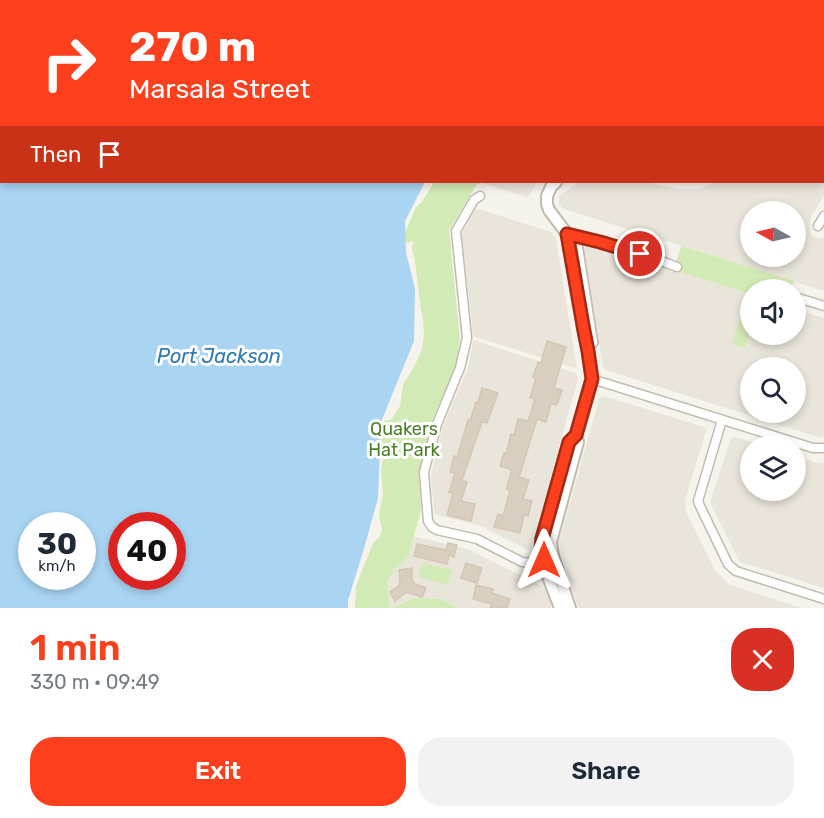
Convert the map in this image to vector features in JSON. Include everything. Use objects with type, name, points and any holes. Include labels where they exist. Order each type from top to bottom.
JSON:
[{"type":"street","points":[[555,183],[547,196],[549,210],[573,235],[677,267]]},
{"type":"street","points":[[480,196],[474,200],[456,231],[466,338],[460,368],[436,424],[424,472],[428,521],[437,530],[477,539],[522,562],[532,563],[544,560]]},
{"type":"street","points":[[818,226],[824,216]]},
{"type":"street","points":[[560,608],[541,549],[542,539],[569,442],[576,435],[592,379],[573,235]]},
{"type":"street","points":[[806,300],[824,306]]},
{"type":"street","points":[[592,379],[813,448],[824,448]]},
{"type":"street","points":[[722,420],[698,501],[728,564],[736,571],[824,599]]},
{"type":"street","points":[[570,608],[551,542],[578,442],[576,435]]},
{"type":"shaded area","points":[[483,183],[536,183],[528,198]]},
{"type":"shaded area","points":[[578,183],[648,183],[681,189],[698,189],[714,183],[824,183],[824,195],[811,217],[810,227],[811,235],[822,239],[824,237],[824,291],[806,285],[806,279],[786,279],[748,267],[806,267],[806,201],[740,201],[740,265],[567,210],[559,204],[559,196]]},
{"type":"shaded area","points":[[479,209],[551,232],[556,238],[577,369],[473,336],[462,234],[475,210]]},
{"type":"shaded area","points":[[588,243],[740,291],[740,345],[806,345],[806,312],[824,318],[824,436],[821,438],[774,423],[806,423],[806,357],[740,357],[740,412],[606,370],[603,367],[584,247]]},
{"type":"shaded area","points":[[473,340],[576,373],[578,379],[531,547],[528,550],[481,526],[434,513],[431,475],[443,426],[468,368]]},
{"type":"shaded area","points":[[604,396],[707,428],[685,500],[686,512],[715,570],[730,585],[802,608],[578,608],[559,543],[599,399]]},
{"type":"shaded area","points":[[731,438],[740,438],[740,501],[806,501],[806,459],[824,463],[824,588],[740,562],[710,502]]},
{"type":"shaded area","points":[[414,536],[470,550],[542,586],[546,590],[552,608],[458,608],[440,599],[414,598],[390,608],[387,582],[395,567],[408,557]]},
{"type":"green space","name":"Quakers Hat Park","points":[[433,183],[480,183],[449,230],[460,340],[456,365],[431,423],[419,473],[421,511],[408,557],[395,568],[387,582],[390,608],[355,608],[356,586],[374,542],[379,538],[382,530],[379,515],[383,494],[381,468],[385,452],[379,430],[384,421],[391,420],[400,406],[403,385],[422,349],[423,317],[412,249],[413,242],[405,242],[404,235],[416,207],[422,202]]},
{"type":"green space","points":[[681,246],[740,264],[740,267],[749,267],[788,279],[740,279],[740,291],[674,270]]},
{"type":"green space","points":[[740,318],[740,345],[746,345],[745,348],[732,344]]},
{"type":"green space","points":[[422,563],[452,570],[448,585],[418,577]]},
{"type":"green space","points":[[414,598],[440,599],[458,608],[392,608]]},
{"type":"water","name":"Port Jackson","points":[[0,183],[424,183],[405,221],[406,252],[415,289],[414,341],[381,422],[378,498],[348,600],[348,608],[0,608]]},
{"type":"building","points":[[547,341],[566,347],[554,388],[562,390],[557,405],[551,404],[546,422],[537,419],[519,477],[529,480],[523,499],[532,501],[528,516],[524,515],[520,533],[494,527],[498,514],[503,516],[510,490],[506,489],[512,470],[500,466],[511,434],[514,435],[518,419],[528,421],[535,399],[530,398],[536,378],[533,377],[538,362],[541,363]]},
{"type":"building","points":[[482,388],[498,393],[487,423],[482,422],[462,480],[467,482],[461,501],[475,504],[471,521],[447,515],[453,493],[449,492],[455,473],[450,472],[454,456],[457,457],[468,420],[470,421],[476,402],[478,403]]},
{"type":"building","points":[[448,543],[457,545],[454,557],[449,555],[447,564],[414,556],[417,544],[446,550]]},
{"type":"building","points":[[466,563],[482,568],[477,583],[461,578]]},
{"type":"building","points":[[412,568],[412,580],[415,584],[426,588],[422,597],[405,593],[395,601],[390,592],[399,586],[399,570]]},
{"type":"building","points":[[476,585],[493,589],[492,593],[510,599],[507,608],[490,608],[492,604],[473,599]]},
{"type":"route","points":[[544,560],[541,549],[542,539],[569,442],[576,435],[592,379],[567,234],[640,254]]}]
